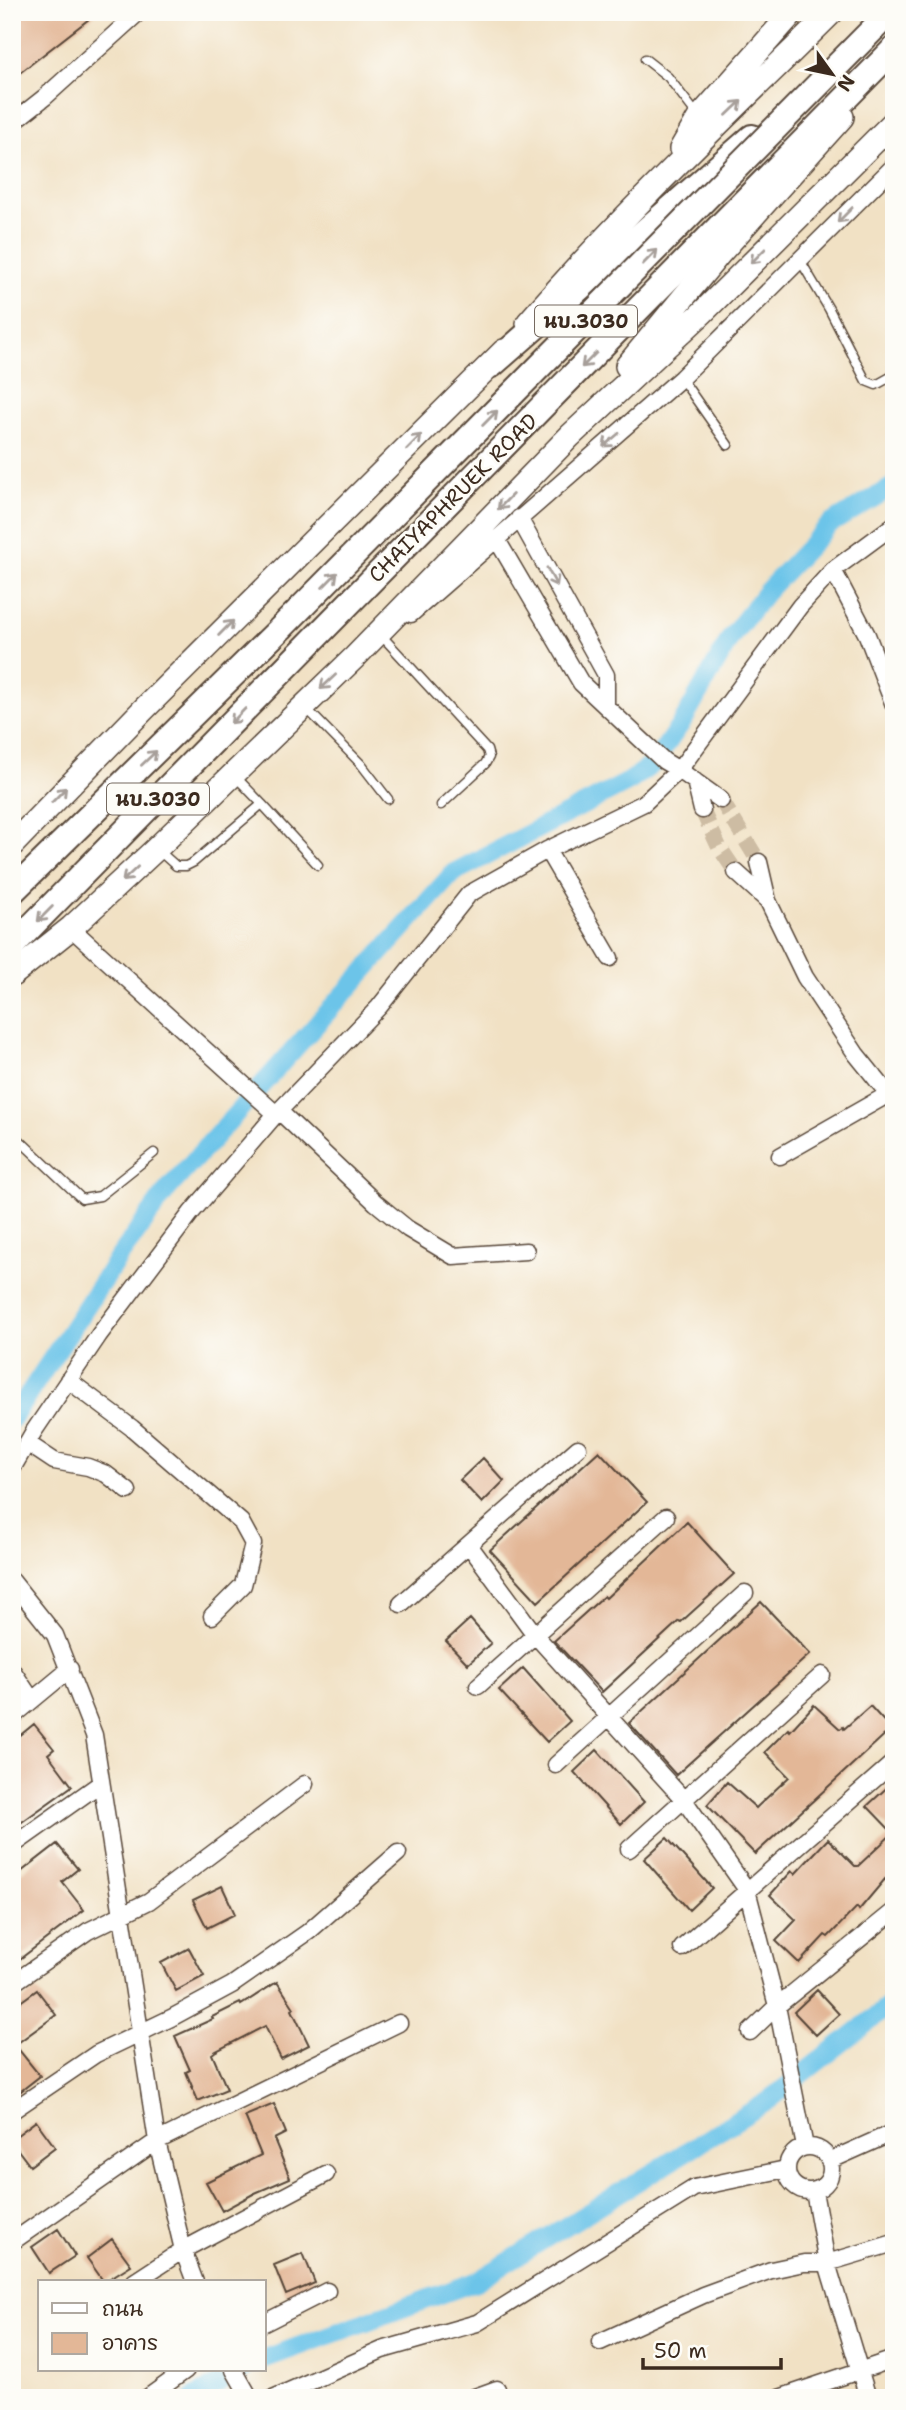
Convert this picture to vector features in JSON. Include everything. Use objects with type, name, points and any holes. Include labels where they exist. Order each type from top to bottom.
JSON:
[{"type":"main road","points":[[668,173],[699,118],[793,12]]},
{"type":"main road","points":[[492,365],[572,272],[668,173],[832,12]]},
{"type":"main road","points":[[12,845],[152,701],[492,365],[890,12]]},
{"type":"main road","name":"CHAIYAPHRUEK ROAD","points":[[12,892],[281,628],[890,12]]},
{"type":"main road","name":"CHAIYAPHRUEK ROAD","points":[[12,946],[894,49]]},
{"type":"main road","points":[[570,436],[720,253],[894,60]]},
{"type":"main road","points":[[12,975],[71,928],[303,705],[381,635],[570,436],[702,313],[894,122]]},
{"type":"street","points":[[12,123],[45,97],[139,12]]},
{"type":"street","points":[[381,635],[681,378],[894,166]]},
{"type":"street","points":[[519,518],[606,675],[606,704]]},
{"type":"street","points":[[12,1469],[99,1335],[191,1213],[276,1111],[379,1007],[470,894],[547,850],[644,803],[680,770],[793,615],[833,570],[894,525]]},
{"type":"street","points":[[496,538],[581,683],[664,761],[722,800]]},
{"type":"street","points":[[833,570],[867,635],[894,705]]},
{"type":"street","points":[[695,781],[702,810]]},
{"type":"street","points":[[547,850],[610,958]]},
{"type":"street","points":[[759,862],[768,901],[805,976],[856,1054],[890,1098],[780,1156]]},
{"type":"street","points":[[737,872],[768,901]]},
{"type":"street","points":[[71,928],[408,1229],[453,1256],[526,1251]]},
{"type":"street","points":[[68,1380],[132,1428],[241,1522],[253,1544],[243,1585],[212,1616]]},
{"type":"street","points":[[27,1443],[54,1461],[88,1467],[106,1474],[128,1491]]},
{"type":"street","points":[[401,1604],[578,1448]]},
{"type":"street","points":[[478,1686],[666,1517]]},
{"type":"street","points":[[469,1545],[536,1636],[684,1800],[747,1890],[777,2006],[805,2147]]},
{"type":"street","points":[[12,1581],[55,1635],[93,1735],[157,2141],[183,2250],[194,2280]]},
{"type":"street","points":[[556,1765],[745,1593]]},
{"type":"street","points":[[12,1717],[70,1669]]},
{"type":"street","points":[[12,1670],[32,1700]]},
{"type":"street","points":[[629,1849],[822,1675]]},
{"type":"street","points":[[682,1948],[894,1762]]},
{"type":"street","points":[[12,1846],[101,1783]]},
{"type":"street","points":[[12,1984],[88,1931],[149,1901],[305,1784]]},
{"type":"street","points":[[12,2112],[96,2054],[232,1984],[307,1932],[398,1853]]},
{"type":"street","points":[[750,2032],[777,2006],[894,1911]]},
{"type":"street","points":[[12,2242],[157,2141],[399,2023]]},
{"type":"street","points":[[829,2161],[894,2132]]},
{"type":"street","points":[[805,2147],[820,2150],[829,2161],[830,2176],[821,2188],[814,2191],[800,2190],[794,2186],[786,2169],[792,2155],[805,2147]]},
{"type":"street","points":[[273,2398],[382,2350],[477,2323],[694,2188],[786,2169]]},
{"type":"street","points":[[137,2280],[183,2250],[327,2174]]},
{"type":"street","points":[[814,2191],[827,2263],[869,2398]]},
{"type":"street","points":[[600,2342],[703,2295],[771,2270],[804,2263],[827,2263],[894,2243]]},
{"type":"street","points":[[266,2322],[327,2291]]},
{"type":"street","points":[[779,2398],[894,2359]]},
{"type":"street","points":[[146,2398],[183,2372]]},
{"type":"street","points":[[235,2372],[250,2398]]},
{"type":"street","points":[[472,2398],[497,2389]]},
{"type":"lane","points":[[645,59],[668,77],[699,118]]},
{"type":"lane","points":[[800,260],[866,381],[876,385],[894,375]]},
{"type":"lane","points":[[681,378],[728,444]]},
{"type":"lane","points":[[381,635],[487,750],[489,757],[485,764],[441,806]]},
{"type":"lane","points":[[303,705],[361,764],[388,799]]},
{"type":"lane","points":[[233,774],[318,865]]},
{"type":"lane","points":[[156,849],[176,866],[186,866],[245,821],[262,804]]},
{"type":"lane","points":[[12,1133],[82,1199],[100,1196],[154,1153]]},
{"type":"building","points":[[12,12],[98,12],[12,79]]},
{"type":"building","points":[[599,1451],[647,1502],[538,1602],[490,1550]]},
{"type":"building","points":[[483,1458],[504,1481],[482,1503],[460,1480]]},
{"type":"building","points":[[687,1522],[734,1574],[602,1692],[554,1641],[604,1596],[606,1598]]},
{"type":"building","points":[[761,1602],[810,1654],[676,1775],[629,1723]]},
{"type":"building","points":[[470,1619],[491,1643],[468,1664],[446,1641]]},
{"type":"building","points":[[523,1668],[570,1721],[547,1742],[499,1690]]},
{"type":"building","points":[[814,1705],[840,1729],[844,1729],[870,1706],[891,1729],[755,1854],[707,1805],[727,1782],[756,1808],[789,1777],[765,1752],[788,1729],[790,1731]]},
{"type":"building","points":[[34,1724],[54,1749],[48,1754],[72,1786],[12,1829],[12,1742]]},
{"type":"building","points":[[597,1750],[644,1802],[621,1824],[574,1772]]},
{"type":"building","points":[[894,1781],[894,1888],[885,1879],[859,1910],[857,1907],[828,1937],[825,1935],[799,1963],[776,1941],[796,1920],[770,1895],[792,1871],[795,1874],[828,1839],[858,1866],[893,1833],[867,1806]]},
{"type":"building","points":[[667,1838],[712,1888],[689,1910],[644,1859]]},
{"type":"building","points":[[57,1844],[78,1869],[62,1882],[84,1910],[12,1965],[12,1879]]},
{"type":"building","points":[[222,1886],[235,1914],[207,1928],[193,1900]]},
{"type":"building","points":[[189,1948],[204,1976],[176,1991],[161,1963]]},
{"type":"building","points":[[277,1982],[294,2008],[292,2010],[309,2045],[281,2059],[265,2026],[212,2054],[227,2089],[198,2101],[186,2072],[190,2070],[175,2036],[240,2003],[241,2005]]},
{"type":"building","points":[[37,1990],[56,2015],[15,2045],[40,2076],[12,2098],[12,2008]]},
{"type":"building","points":[[817,1990],[839,2014],[816,2035],[794,2012]]},
{"type":"building","points":[[274,2104],[286,2133],[274,2139],[290,2178],[222,2211],[206,2182],[261,2155],[245,2116]]},
{"type":"building","points":[[36,2121],[55,2147],[30,2166],[12,2139]]},
{"type":"building","points":[[58,2229],[75,2256],[49,2273],[32,2247]]},
{"type":"building","points":[[112,2239],[131,2265],[107,2280],[103,2280],[87,2258]]},
{"type":"building","points":[[303,2253],[315,2283],[286,2295],[274,2265]]},
{"type":"waterway","points":[[12,1419],[114,1264],[168,1189],[453,873],[630,781],[653,764],[685,718],[731,637],[766,592],[830,524],[894,486]]},
{"type":"waterway","points":[[266,2358],[477,2281],[768,2101],[894,2002]]},
{"type":"waterway","points":[[193,2398],[240,2372]]},
{"type":"tunnel","points":[[721,800],[759,862]]},
{"type":"tunnel","points":[[702,810],[719,847],[736,872]]}]
